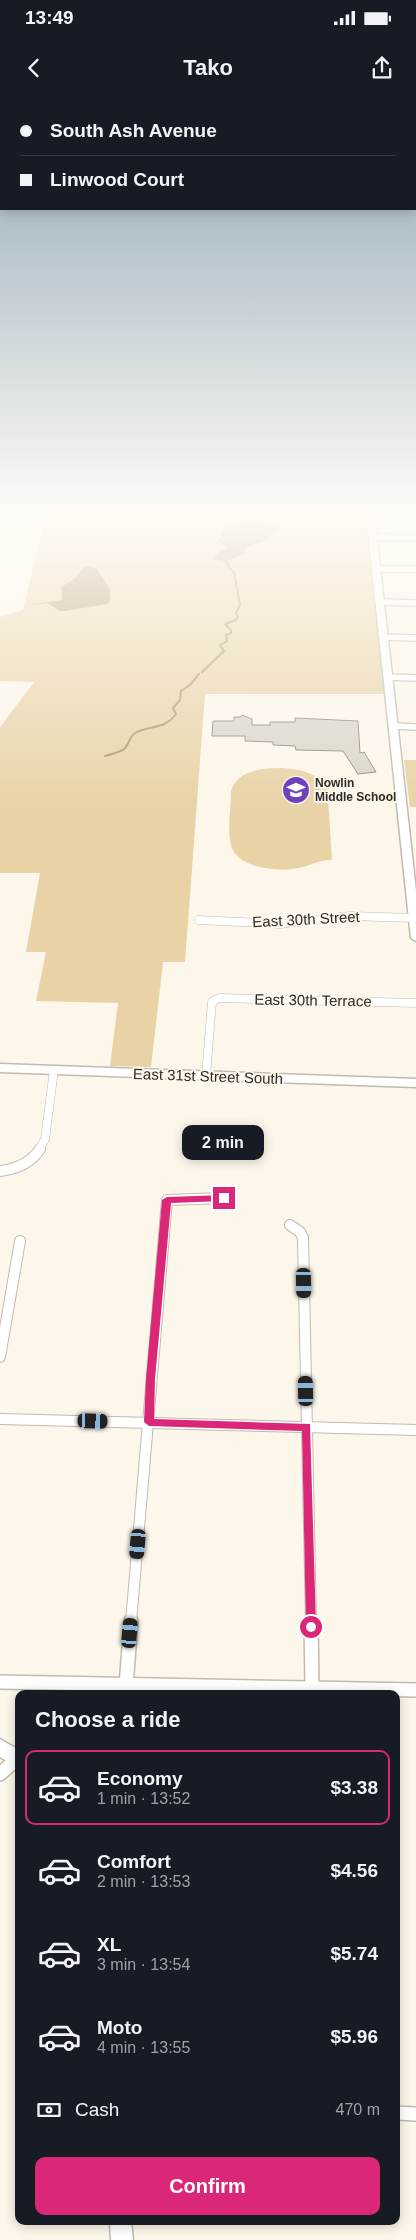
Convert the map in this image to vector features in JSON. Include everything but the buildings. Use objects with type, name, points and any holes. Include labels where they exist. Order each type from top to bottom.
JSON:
[{"type":"street","points":[[380,613],[416,938]]},
{"type":"street","points":[[383,637],[416,638]]},
{"type":"street","points":[[388,677],[416,678]]},
{"type":"street","points":[[393,726],[416,726]]},
{"type":"street","name":"East 30th Street","points":[[199,920],[280,924],[350,916],[413,918]]},
{"type":"street","name":"East 30th Terrace","points":[[206,1076],[212,1002],[219,998],[416,1003]]},
{"type":"street","name":"East 31st Street South","points":[[0,1068],[416,1083]]},
{"type":"street","points":[[0,1171],[16,1168],[28,1162],[42,1148],[46,1139],[54,1070]]},
{"type":"street","points":[[126,1686],[149,1422],[151,1370],[167,1200],[224,1198]]},
{"type":"street","points":[[290,1225],[300,1232],[302,1238],[312,1687]]},
{"type":"street","points":[[0,1357],[20,1241]]},
{"type":"street","points":[[0,1419],[416,1430]]},
{"type":"street","points":[[0,1682],[126,1686],[312,1687],[416,1690]]},
{"type":"street","points":[[0,1747],[15,1757]]},
{"type":"street","points":[[0,1774],[15,1762]]},
{"type":"street","points":[[400,2112],[416,2114]]},
{"type":"street","points":[[120,2225],[122,2240]]},
{"type":"shaded area","points":[[14,613],[377,613],[385,694],[205,694],[185,962],[163,962],[151,1067],[110,1066],[118,1003],[36,1001],[46,952],[26,952],[40,873],[0,873],[0,727],[34,682],[0,681],[0,617]]},
{"type":"shaded area","points":[[404,760],[416,760],[416,807],[410,807]]},
{"type":"shaded area","points":[[279,768],[305,772],[327,784],[332,860],[299,868],[270,869],[250,864],[235,853],[231,845],[229,832],[231,791],[234,784],[238,779],[250,772]]},
{"type":"waterway","points":[[202,672],[224,651],[220,645],[227,641],[226,635],[231,633],[231,630],[225,624],[236,620],[238,617],[236,613]]},
{"type":"waterway","points":[[105,756],[124,749],[135,733],[162,725],[171,719],[176,714],[173,708],[180,700],[181,691],[190,685],[199,674]]},
{"type":"place","name":"Nowlin Middle School","points":[[296,790]]},
{"type":"route","points":[[224,1198],[167,1200],[149,1422],[306,1427],[311,1627]]}]
